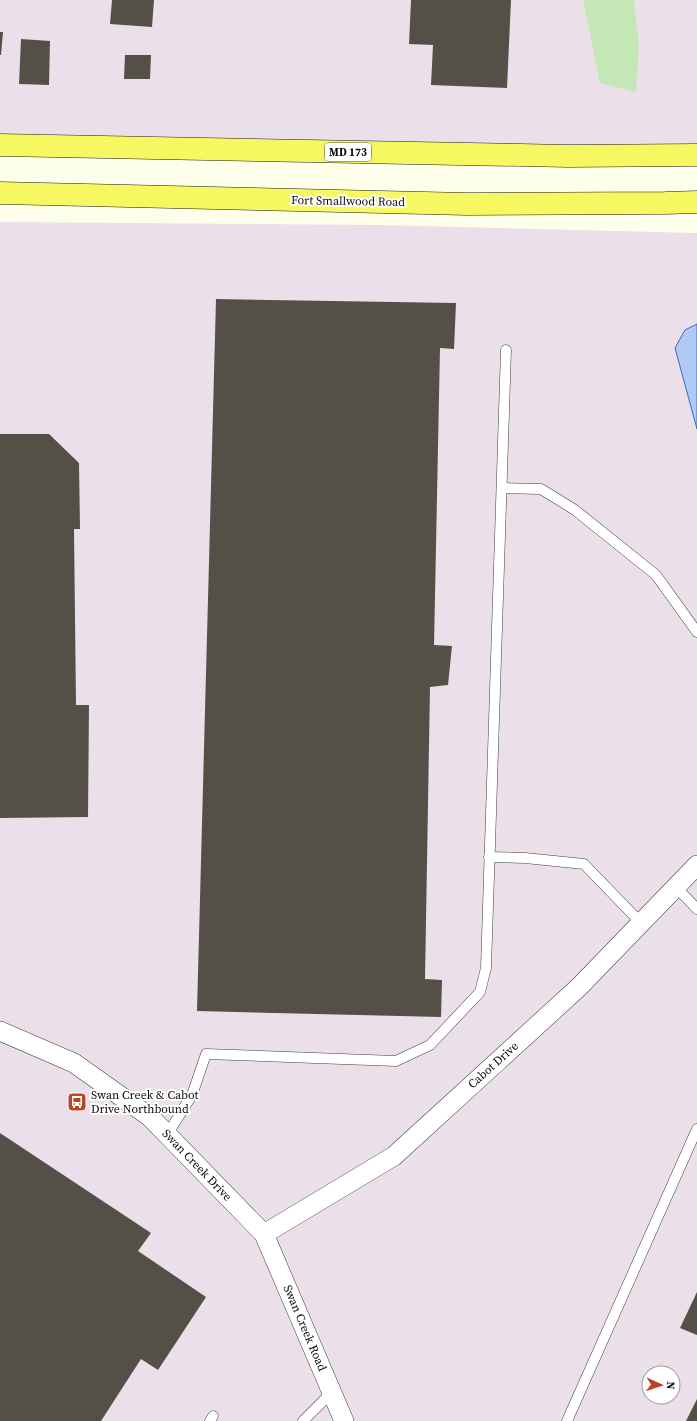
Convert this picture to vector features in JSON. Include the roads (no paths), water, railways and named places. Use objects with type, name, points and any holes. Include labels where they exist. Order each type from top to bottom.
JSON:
[{"type":"main road","name":"MD 173","points":[[0,145],[560,156],[697,155]]},
{"type":"main road","name":"Fort Smallwood Road","points":[[0,193],[459,203],[697,202]]},
{"type":"street","name":"Cabot Drive","points":[[264,1234],[394,1156],[579,987],[697,865]]},
{"type":"street","name":"Swan Creek Drive","points":[[0,1031],[74,1063],[150,1117],[264,1234]]},
{"type":"street","name":"Swan Creek Road","points":[[264,1234],[344,1421]]},
{"type":"lane","points":[[167,1135],[192,1095],[206,1054],[396,1061],[430,1045],[480,992],[486,968],[506,350]]},
{"type":"lane","points":[[502,488],[541,489],[575,510],[656,575],[697,632]]},
{"type":"lane","points":[[489,858],[525,858],[584,864],[641,923]]},
{"type":"lane","points":[[676,887],[697,909]]},
{"type":"lane","points":[[567,1421],[697,1129]]},
{"type":"lane","points":[[303,1421],[332,1392]]},
{"type":"water","points":[[697,324],[697,429],[675,348],[685,330]]},
{"type":"place","name":"Swan Creek & Cabot Drive Northbound","points":[[77,1102]]}]
